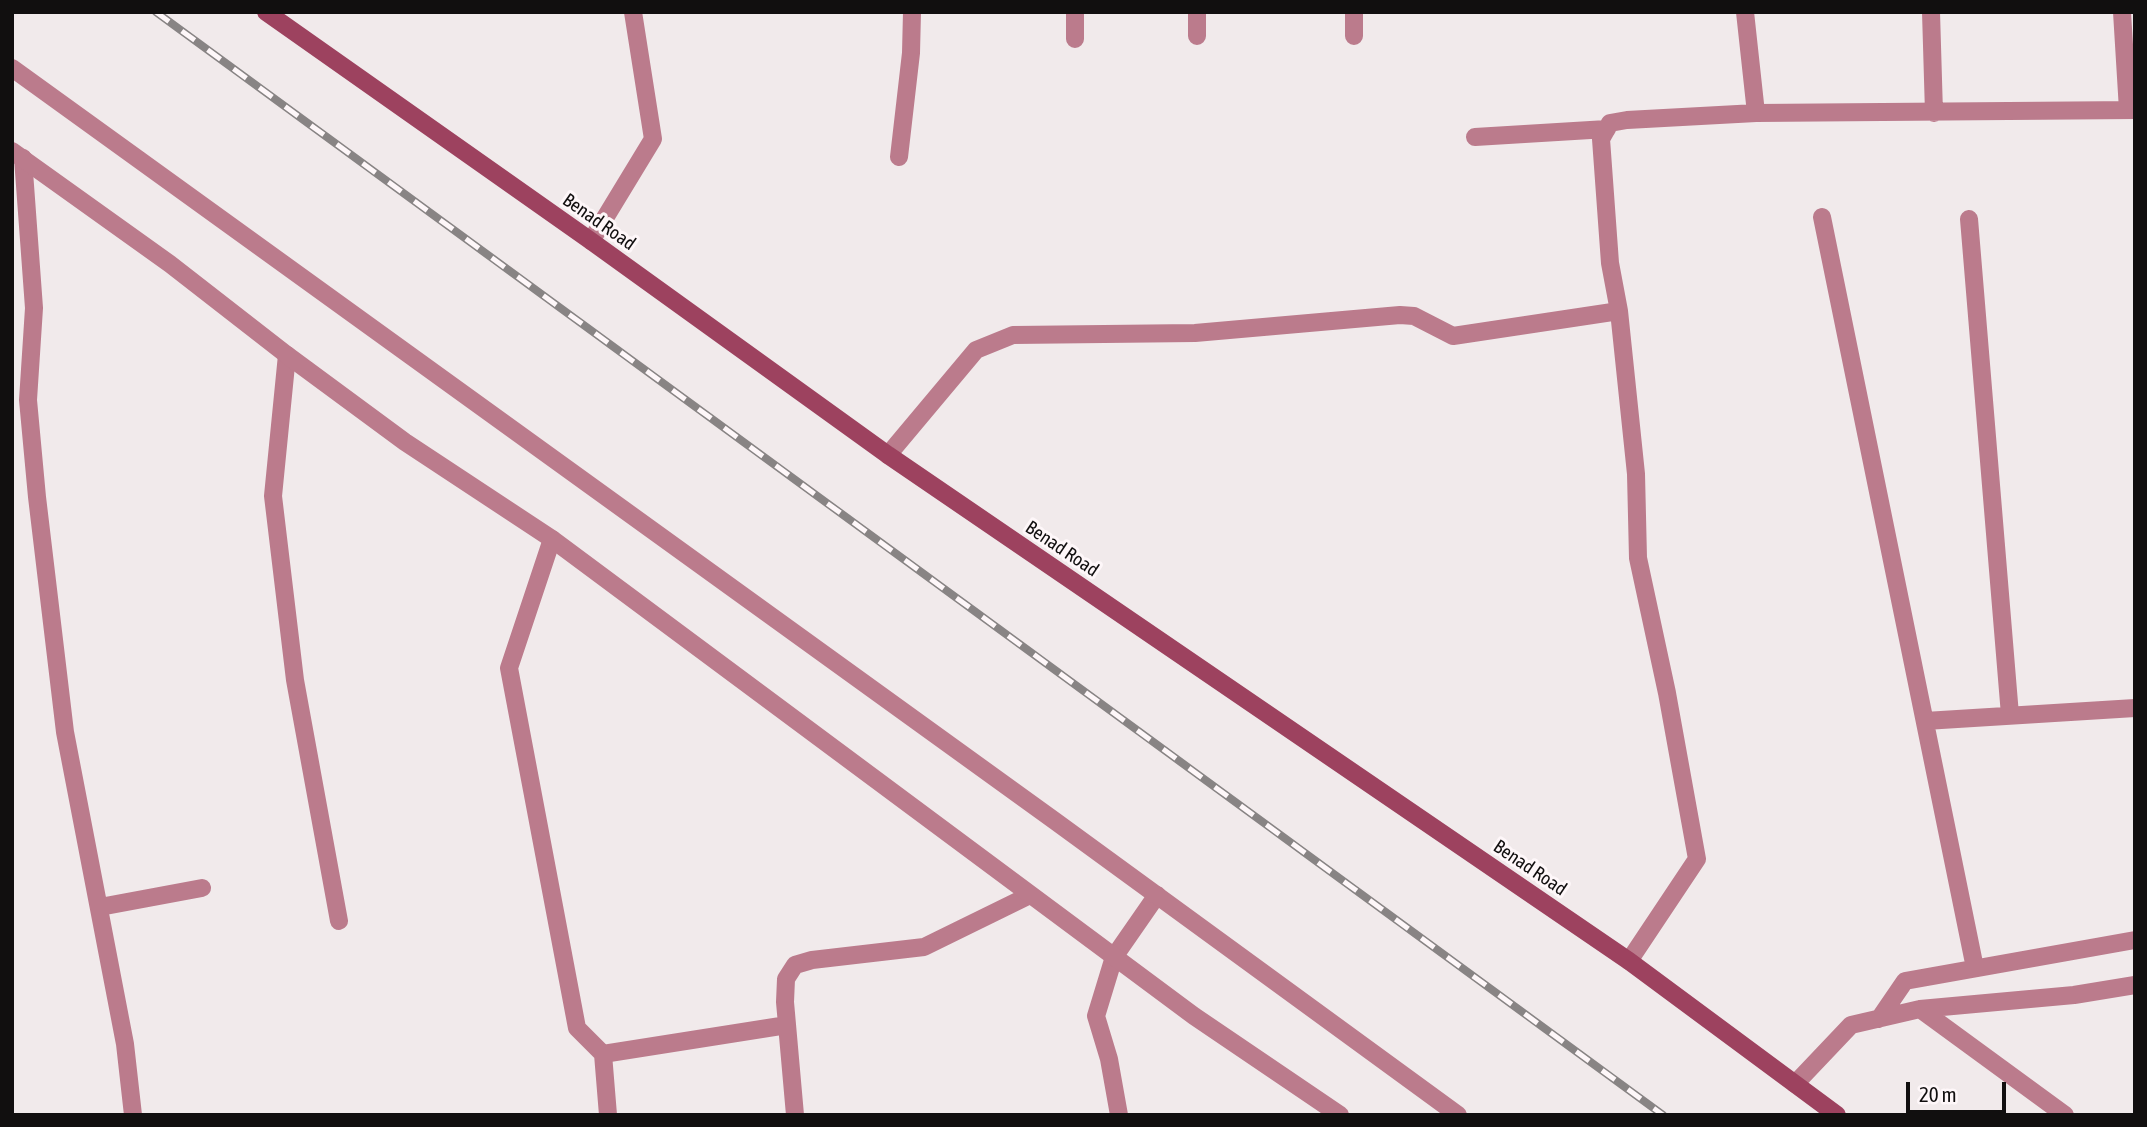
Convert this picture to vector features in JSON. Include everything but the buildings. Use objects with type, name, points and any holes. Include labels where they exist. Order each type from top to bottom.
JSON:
[{"type":"main road","name":"Benad Road","points":[[266,12],[888,455],[1629,961],[1837,1115]]},
{"type":"street","points":[[591,242],[653,139],[634,12]]},
{"type":"street","points":[[899,157],[911,53],[912,12]]},
{"type":"street","points":[[1075,12],[1075,39]]},
{"type":"street","points":[[1197,12],[1197,36]]},
{"type":"street","points":[[1354,12],[1354,36]]},
{"type":"street","points":[[1745,12],[1756,113]]},
{"type":"street","points":[[1931,12],[1934,113]]},
{"type":"street","points":[[1629,961],[1697,859],[1667,693],[1638,558],[1636,474],[1619,311],[1610,263],[1601,139],[1610,123],[1627,120],[1756,113],[2131,110],[2122,12]]},
{"type":"street","points":[[12,68],[1458,1115]]},
{"type":"street","points":[[1475,136],[1607,129]]},
{"type":"street","points":[[18,155],[159,256],[405,442],[552,539],[1194,1016],[1340,1115]]},
{"type":"street","points":[[18,155],[34,307],[28,400],[65,732],[125,1044],[133,1115]]},
{"type":"street","points":[[1822,217],[1975,968]]},
{"type":"street","points":[[1969,219],[2010,715]]},
{"type":"street","points":[[888,455],[976,350],[1013,335],[1195,333],[1400,315],[1414,316],[1453,336],[1619,311]]},
{"type":"street","points":[[287,355],[273,496],[295,680],[339,921]]},
{"type":"street","points":[[552,539],[509,668],[577,1028],[603,1054],[608,1115]]},
{"type":"street","points":[[1925,721],[2135,708]]},
{"type":"street","points":[[100,907],[202,888]]},
{"type":"street","points":[[795,1115],[785,1002],[786,979],[794,965],[812,960],[924,947],[1030,895]]},
{"type":"street","points":[[1119,1115],[1109,1059],[1096,1016],[1114,957],[1157,895]]},
{"type":"street","points":[[1879,1019],[1905,981],[2135,940]]},
{"type":"street","points":[[1795,1084],[1851,1025],[1920,1009],[2074,995],[2135,985]]},
{"type":"street","points":[[1920,1009],[2065,1115]]},
{"type":"street","points":[[603,1054],[787,1024]]},
{"type":"railway","points":[[156,12],[1663,1115]]}]
